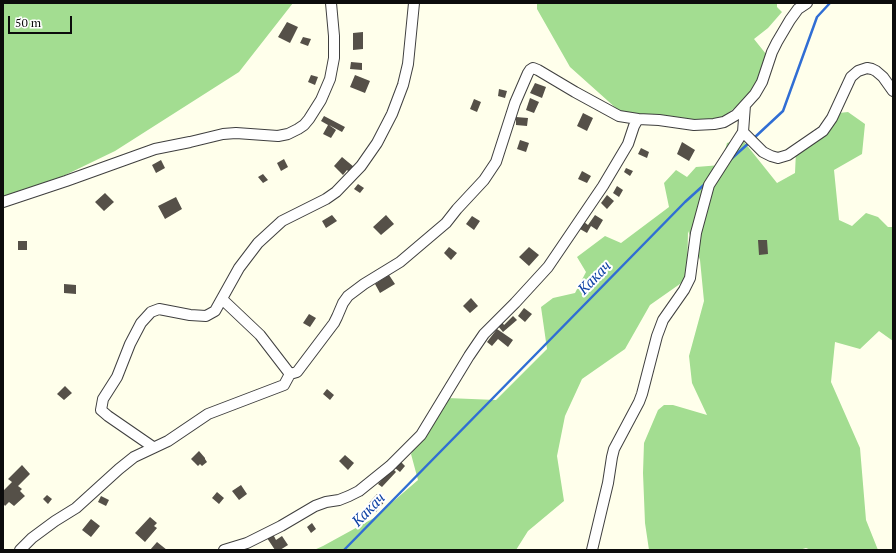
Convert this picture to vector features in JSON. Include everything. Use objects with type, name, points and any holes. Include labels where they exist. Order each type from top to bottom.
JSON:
[{"type":"street","points":[[3,202],[155,149],[223,134],[236,133],[278,136],[288,134],[298,129],[309,119],[321,100],[330,79],[334,58],[331,3]]},
{"type":"street","points":[[153,447],[101,410],[103,399],[117,376],[141,322],[151,312],[159,309],[190,315],[206,316],[215,311],[239,268],[258,243],[282,221],[326,199],[336,192],[361,166],[377,143],[392,114],[403,85],[408,64],[414,3]]},
{"type":"street","points":[[20,550],[32,538],[76,508],[134,457],[168,441],[208,414],[284,385],[290,374],[297,372],[334,323],[343,303],[348,296],[400,262],[446,224],[457,209],[484,180],[496,162],[515,103],[530,70],[534,68],[538,70],[619,116],[694,125],[720,124],[736,115],[755,94],[762,82],[772,52],[783,32],[798,9],[807,3]]},
{"type":"street","points":[[746,134],[763,152],[778,158],[788,155],[823,131],[832,118],[851,77],[858,71],[867,68],[876,71],[883,77],[893,91]]},
{"type":"street","points":[[592,550],[608,483],[614,449],[639,402],[657,336],[663,320],[684,290],[690,278],[696,233],[709,186],[746,134],[745,105]]},
{"type":"street","points":[[224,550],[247,543],[281,526],[315,506],[349,496],[359,491],[390,466],[421,435],[484,334],[548,267],[603,186],[628,144],[638,119]]},
{"type":"street","points":[[222,299],[260,335],[290,374]]},
{"type":"green space","points":[[3,3],[293,3],[239,72],[115,151],[57,179],[3,197]]},
{"type":"green space","points":[[537,3],[777,3],[777,7],[782,12],[768,28],[754,39],[766,54],[760,78],[749,97],[719,120],[627,118],[570,67],[537,9]]},
{"type":"green space","points":[[848,112],[865,124],[862,154],[834,170],[839,220],[852,226],[866,213],[878,217],[888,227],[893,227],[893,341],[879,331],[860,349],[835,342],[831,382],[860,448],[866,520],[878,550],[811,550],[806,548],[799,550],[649,550],[645,523],[643,473],[644,443],[658,410],[664,405],[673,405],[707,415],[692,383],[689,356],[704,301],[700,260],[688,231],[687,279],[650,305],[625,349],[582,379],[565,416],[557,456],[564,501],[528,531],[516,550],[314,550],[374,518],[418,480],[411,454],[447,398],[496,400],[547,349],[541,307],[553,298],[575,293],[586,272],[577,257],[605,236],[621,243],[669,207],[664,183],[676,170],[687,177],[696,167],[721,165],[727,143],[741,138],[777,183],[795,173],[796,151],[839,113]]},
{"type":"building","points":[[287,22],[298,27],[290,43],[278,37]]},
{"type":"building","points":[[363,32],[363,49],[353,50],[353,33]]},
{"type":"building","points":[[303,37],[311,39],[308,46],[300,43]]},
{"type":"building","points":[[351,62],[362,63],[362,70],[350,69]]},
{"type":"building","points":[[311,75],[318,77],[315,85],[308,82]]},
{"type":"building","points":[[355,75],[370,81],[365,93],[350,87]]},
{"type":"building","points":[[535,83],[546,87],[542,98],[530,93]]},
{"type":"building","points":[[499,89],[507,91],[505,98],[498,96]]},
{"type":"building","points":[[530,98],[539,102],[534,113],[526,110]]},
{"type":"building","points":[[474,99],[481,102],[477,112],[470,109]]},
{"type":"building","points":[[583,113],[593,118],[587,131],[577,126]]},
{"type":"building","points":[[324,116],[345,127],[342,132],[329,125],[336,130],[331,138],[323,134],[328,125],[321,121]]},
{"type":"building","points":[[516,117],[528,118],[527,126],[516,125]]},
{"type":"building","points":[[520,140],[529,143],[526,152],[517,149]]},
{"type":"building","points":[[682,142],[695,150],[689,161],[677,154]]},
{"type":"building","points":[[641,148],[649,152],[647,158],[638,154]]},
{"type":"building","points":[[342,157],[354,167],[349,172],[347,170],[343,175],[334,166]]},
{"type":"building","points":[[284,159],[288,167],[281,171],[277,163]]},
{"type":"building","points":[[161,160],[165,168],[156,173],[152,165]]},
{"type":"building","points":[[626,168],[633,171],[630,176],[624,172]]},
{"type":"building","points":[[582,171],[591,176],[587,183],[578,179]]},
{"type":"building","points":[[263,174],[268,180],[263,183],[258,177]]},
{"type":"building","points":[[358,184],[364,188],[360,193],[354,189]]},
{"type":"building","points":[[617,186],[623,190],[619,197],[613,193]]},
{"type":"building","points":[[105,193],[114,202],[104,211],[95,202]]},
{"type":"building","points":[[607,195],[614,201],[607,209],[601,203]]},
{"type":"building","points":[[176,197],[182,209],[165,219],[158,206]]},
{"type":"building","points":[[332,215],[337,221],[326,228],[322,221]]},
{"type":"building","points":[[386,215],[394,224],[381,235],[373,227]]},
{"type":"building","points":[[595,215],[603,220],[597,230],[591,226],[587,233],[580,229],[584,222],[588,225]]},
{"type":"building","points":[[472,216],[480,221],[474,230],[466,224]]},
{"type":"building","points":[[758,240],[767,240],[768,254],[759,255]]},
{"type":"building","points":[[18,241],[27,241],[27,250],[18,250]]},
{"type":"building","points":[[449,247],[457,253],[451,260],[444,253]]},
{"type":"building","points":[[529,247],[539,255],[529,266],[519,257]]},
{"type":"building","points":[[389,275],[395,284],[380,293],[375,284]]},
{"type":"building","points":[[64,284],[76,285],[76,294],[64,293]]},
{"type":"building","points":[[471,298],[478,306],[470,313],[463,306]]},
{"type":"building","points":[[524,308],[532,314],[525,322],[518,316]]},
{"type":"building","points":[[309,314],[316,318],[310,327],[303,323]]},
{"type":"building","points":[[513,316],[517,320],[503,332],[498,326],[502,322],[504,325]]},
{"type":"building","points":[[497,329],[513,340],[508,347],[498,339],[492,346],[487,342]]},
{"type":"building","points":[[65,386],[72,393],[64,400],[57,394]]},
{"type":"building","points":[[327,389],[334,395],[330,400],[323,394]]},
{"type":"building","points":[[199,451],[207,462],[202,466],[200,464],[198,466],[191,459]]},
{"type":"building","points":[[345,455],[354,463],[348,470],[339,461]]},
{"type":"building","points":[[401,462],[405,466],[400,472],[395,468]]},
{"type":"building","points":[[22,465],[30,474],[18,486],[22,489],[20,491],[25,496],[14,506],[9,502],[5,506],[3,503],[3,491],[12,482],[8,479]]},
{"type":"building","points":[[392,468],[396,472],[382,487],[378,484]]},
{"type":"building","points":[[241,485],[247,494],[239,500],[232,491]]},
{"type":"building","points":[[217,492],[224,498],[219,504],[212,498]]},
{"type":"building","points":[[377,494],[385,501],[376,512],[368,504]]},
{"type":"building","points":[[47,495],[52,499],[48,504],[43,499]]},
{"type":"building","points":[[101,496],[109,500],[106,506],[98,502]]},
{"type":"building","points":[[150,517],[157,523],[154,526],[157,528],[145,542],[135,533]]},
{"type":"building","points":[[91,519],[100,526],[91,537],[82,530]]},
{"type":"building","points":[[312,523],[316,529],[311,533],[307,527]]},
{"type":"building","points":[[273,534],[276,540],[282,536],[288,545],[280,550],[275,550],[267,538]]},
{"type":"building","points":[[157,542],[167,550],[150,550]]},
{"type":"waterway","name":"Какач","points":[[754,138],[783,111],[817,17],[830,3]]},
{"type":"waterway","name":"Какач","points":[[730,160],[750,142]]},
{"type":"waterway","name":"Какач","points":[[344,550],[685,202],[706,183]]}]
